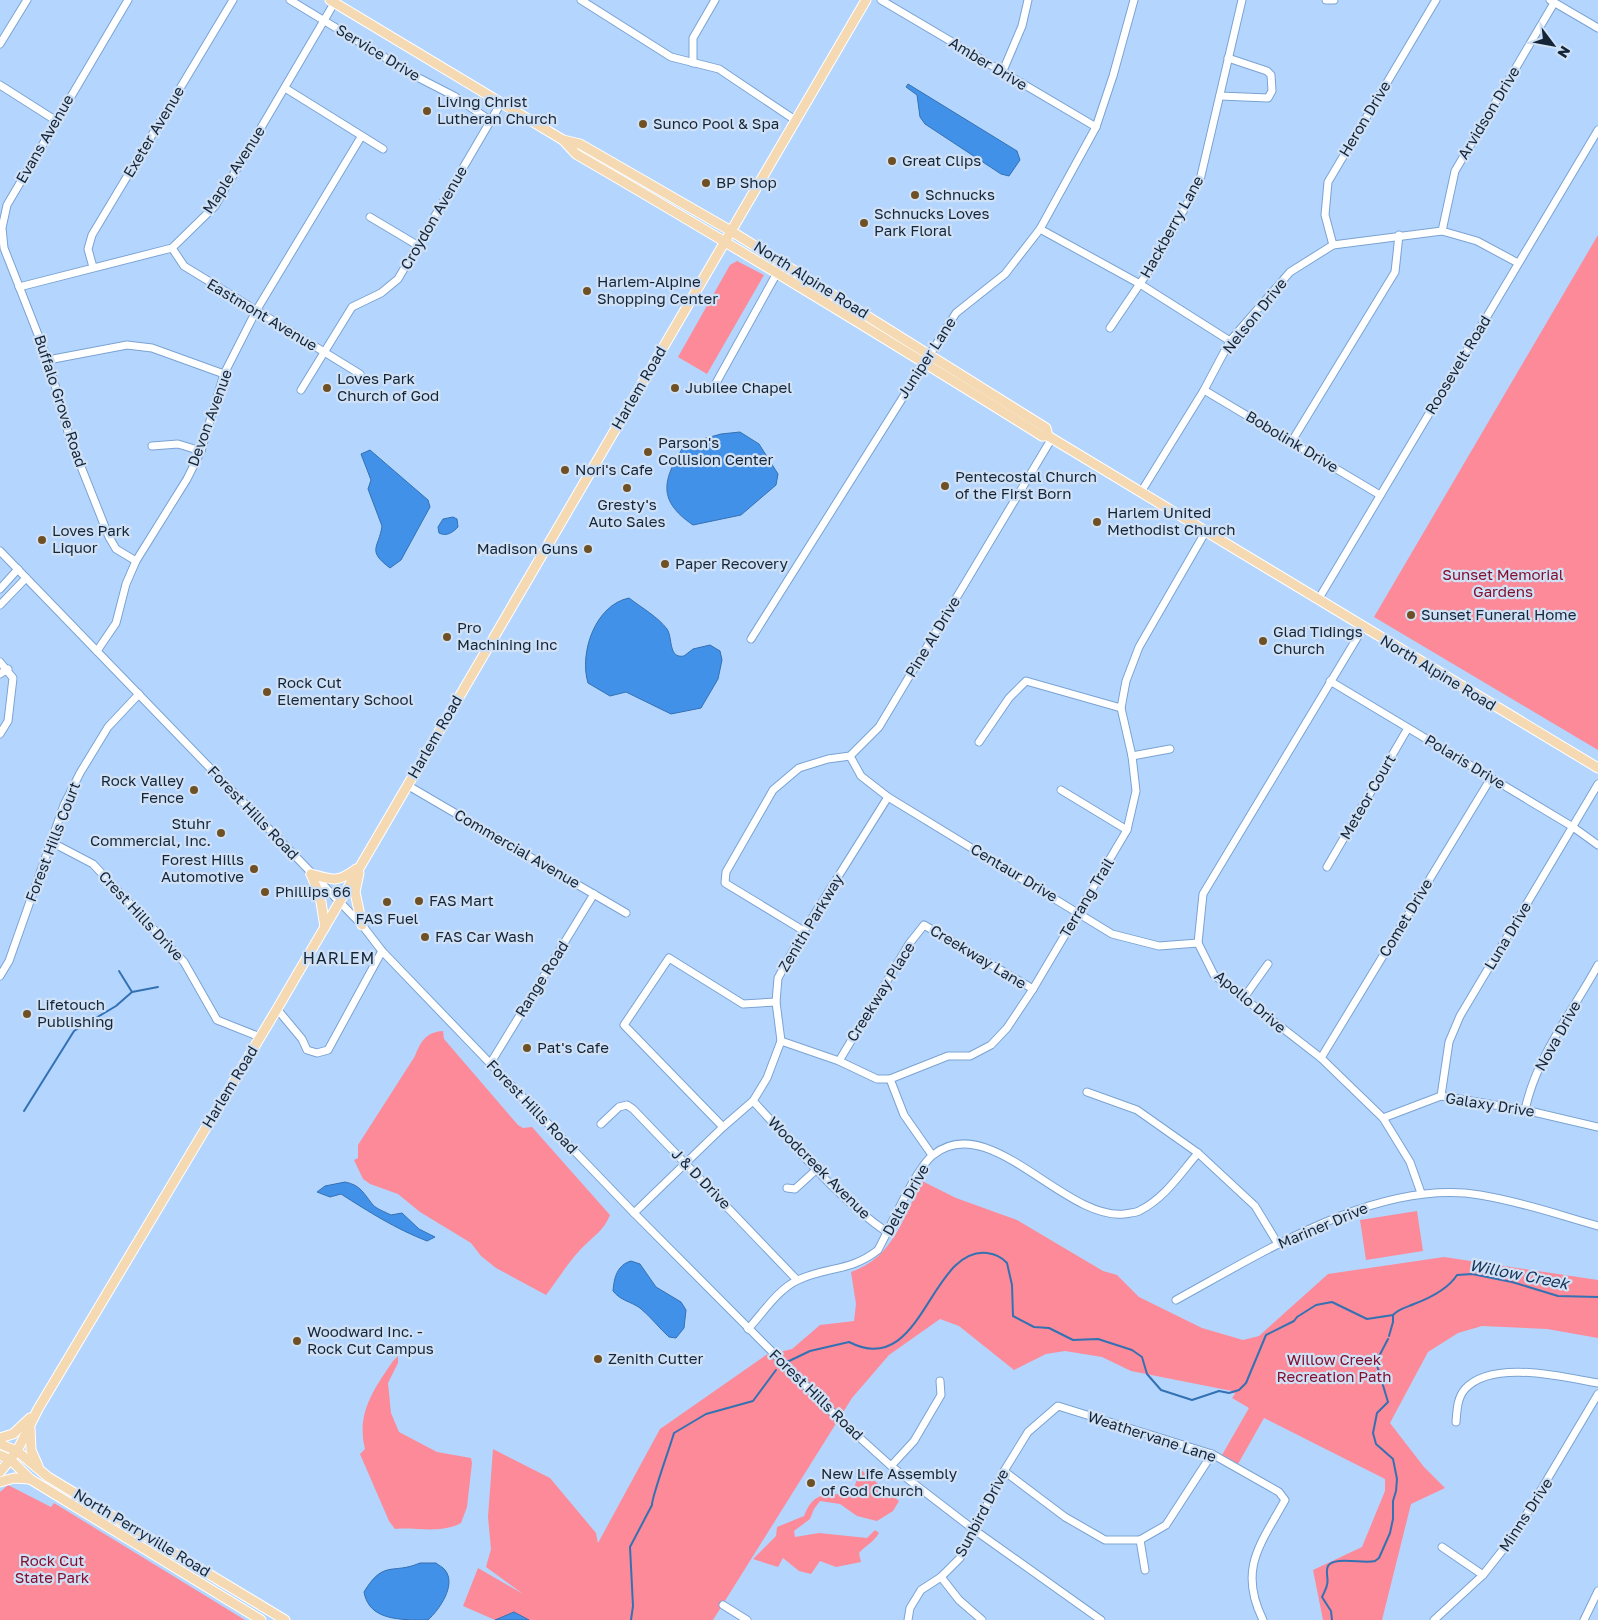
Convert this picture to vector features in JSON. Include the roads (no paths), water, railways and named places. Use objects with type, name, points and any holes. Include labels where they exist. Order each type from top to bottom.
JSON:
[{"type":"main road","name":"Harlem Road","points":[[0,1472],[17,1451],[38,1409],[277,1009],[794,120],[866,0]]},
{"type":"main road","name":"North Alpine Road","points":[[334,1],[563,140],[576,154],[777,273],[1042,436],[1050,437],[1363,628],[1598,768]]},
{"type":"main road","name":"North Alpine Road","points":[[563,140],[580,144],[731,231],[1046,428],[1050,437]]},
{"type":"main road","points":[[311,874],[333,880],[340,879],[360,865]]},
{"type":"main road","points":[[360,865],[355,892],[362,925]]},
{"type":"main road","points":[[311,874],[320,896],[325,927]]},
{"type":"main road","points":[[0,1438],[13,1434],[38,1409]]},
{"type":"main road","points":[[38,1409],[30,1426],[31,1450],[34,1459],[48,1477]]},
{"type":"main road","name":"North Perryville Road","points":[[0,1444],[17,1451],[48,1477],[285,1620]]},
{"type":"main road","name":"North Perryville Road","points":[[0,1456],[11,1460],[30,1479],[261,1620]]},
{"type":"main road","points":[[0,1482],[14,1478],[30,1479]]},
{"type":"street","points":[[0,44],[26,0]]},
{"type":"street","name":"Evans Avenue","points":[[19,287],[4,248],[2,228],[7,205],[55,120],[128,0]]},
{"type":"street","name":"Exeter Avenue","points":[[93,267],[88,249],[92,235],[233,0]]},
{"type":"street","name":"Service Drive","points":[[290,0],[417,77],[454,96],[491,121]]},
{"type":"street","points":[[581,0],[671,57],[719,68],[794,120]]},
{"type":"street","points":[[693,63],[693,38],[715,0]]},
{"type":"street","name":"Amber Drive","points":[[881,0],[1096,127]]},
{"type":"street","points":[[1002,73],[1022,26],[1028,0]]},
{"type":"street","name":"Juniper Lane","points":[[751,639],[928,354],[956,313],[1005,274],[1040,229],[1096,127],[1113,76],[1134,0]]},
{"type":"street","name":"Hackberry Lane","points":[[1110,328],[1140,284],[1200,180],[1242,0]]},
{"type":"street","points":[[1326,0],[1334,0]]},
{"type":"street","name":"Heron Drive","points":[[1333,245],[1326,215],[1328,182],[1436,0]]},
{"type":"street","name":"Maple Avenue","points":[[172,248],[215,206],[334,1]]},
{"type":"street","points":[[1552,1],[1598,28]]},
{"type":"street","name":"Arvidson Drive","points":[[1442,231],[1455,171],[1552,1]]},
{"type":"street","points":[[1220,96],[1261,99],[1268,98],[1272,91],[1271,75],[1267,71],[1228,58]]},
{"type":"street","points":[[0,85],[55,120]]},
{"type":"street","points":[[285,88],[383,149]]},
{"type":"street","name":"Croydon Avenue","points":[[301,390],[352,307],[381,293],[398,279],[501,103]]},
{"type":"street","name":"Roosevelt Road","points":[[1318,600],[1598,130]]},
{"type":"street","name":"Devon Avenue","points":[[97,651],[116,623],[126,584],[136,560],[187,479],[200,451],[224,374],[256,311],[361,137]]},
{"type":"street","points":[[370,217],[417,245]]},
{"type":"street","points":[[1040,229],[1140,284],[1230,341]]},
{"type":"street","name":"Nelson Drive","points":[[1141,492],[1204,390],[1230,341],[1290,272],[1333,245],[1399,235],[1442,231],[1477,241],[1518,263]]},
{"type":"street","points":[[1292,441],[1395,272],[1399,235]]},
{"type":"street","points":[[19,287],[172,248]]},
{"type":"street","name":"Eastmont Avenue","points":[[172,248],[184,266],[360,374]]},
{"type":"street","points":[[716,383],[777,273]]},
{"type":"street","name":"Buffalo Grove Road","points":[[19,287],[48,360],[70,439],[109,537],[116,549],[136,560]]},
{"type":"street","points":[[48,360],[127,345],[152,348],[224,374]]},
{"type":"street","name":"Bobolink Drive","points":[[1204,390],[1292,441],[1380,496]]},
{"type":"street","name":"Pine Al Drive","points":[[850,756],[879,727],[1050,437]]},
{"type":"street","points":[[152,446],[178,444],[200,451]]},
{"type":"street","name":"Terrang Trail","points":[[890,1079],[948,1056],[970,1056],[991,1045],[1007,1028],[1033,989],[1127,830],[1136,791],[1132,756],[1121,708],[1126,681],[1140,647],[1206,531]]},
{"type":"street","name":"Forest Hills Road","points":[[0,551],[362,925],[382,951],[634,1213],[839,1419],[892,1466],[973,1529],[1101,1620]]},
{"type":"street","points":[[0,589],[18,569]]},
{"type":"street","points":[[0,605],[26,578]]},
{"type":"street","points":[[1198,943],[1203,894],[1363,628]]},
{"type":"street","points":[[0,662],[8,669],[13,678],[8,721],[0,734]]},
{"type":"street","points":[[0,674],[8,669]]},
{"type":"street","points":[[979,742],[1009,698],[1026,681],[1121,708]]},
{"type":"street","name":"Polaris Drive","points":[[1330,681],[1573,826],[1598,845]]},
{"type":"street","name":"Forest Hills Court","points":[[0,976],[9,962],[53,843],[64,805],[86,759],[108,727],[139,694]]},
{"type":"street","name":"Meteor Court","points":[[1327,867],[1408,728]]},
{"type":"street","points":[[1132,756],[1170,749]]},
{"type":"street","points":[[804,931],[726,884],[726,872],[773,790],[799,768],[828,759],[850,756]]},
{"type":"street","name":"Centaur Drive","points":[[850,756],[860,776],[888,797],[1079,912],[1112,934],[1159,946],[1198,943]]},
{"type":"street","name":"Comet Drive","points":[[1320,1058],[1492,778]]},
{"type":"street","name":"Luna Drive","points":[[1441,1096],[1449,1042],[1460,1016],[1598,784]]},
{"type":"street","name":"Commercial Avenue","points":[[407,785],[626,913]]},
{"type":"street","points":[[1061,790],[1127,830]]},
{"type":"street","name":"Zenith Parkway","points":[[634,1213],[723,1126],[753,1101],[767,1078],[781,1041],[776,1002],[778,978],[804,931],[888,797]]},
{"type":"street","name":"Crest Hills Drive","points":[[53,843],[93,864],[160,936],[184,962],[217,1020],[260,1037]]},
{"type":"street","name":"Range Road","points":[[490,1064],[594,894]]},
{"type":"street","name":"Creekway Lane","points":[[924,925],[1033,989]]},
{"type":"street","name":"Creekway Place","points":[[838,1061],[909,944],[924,925]]},
{"type":"street","name":"Apollo Drive","points":[[1198,943],[1214,975],[1320,1058],[1383,1118],[1410,1162],[1421,1193]]},
{"type":"street","points":[[277,1009],[302,1039],[307,1050],[317,1052],[328,1050],[336,1039],[382,951]]},
{"type":"street","points":[[723,1126],[624,1025],[669,958],[743,1004],[776,1002]]},
{"type":"street","points":[[1243,999],[1268,964]]},
{"type":"street","name":"Nova Drive","points":[[1525,1110],[1529,1089],[1540,1066],[1597,967]]},
{"type":"street","points":[[781,1041],[838,1061],[876,1079],[890,1079],[904,1115],[932,1155]]},
{"type":"street","points":[[1087,1092],[1137,1110],[1198,1153],[1255,1206],[1278,1244]]},
{"type":"street","name":"Galaxy Drive","points":[[1383,1118],[1441,1096],[1525,1110],[1598,1127]]},
{"type":"street","name":"Woodcreek Avenue","points":[[753,1101],[817,1169],[871,1221],[888,1233]]},
{"type":"street","name":"J & D Drive","points":[[601,1124],[619,1107],[627,1105],[633,1109],[797,1280]]},
{"type":"street","name":"Delta Drive","points":[[748,1329],[780,1294],[797,1280],[825,1270],[850,1267],[867,1259],[878,1250],[921,1170],[932,1155],[944,1148],[960,1144],[986,1148],[1011,1160],[1084,1206],[1111,1215],[1138,1212],[1163,1195],[1198,1153]]},
{"type":"street","points":[[787,1188],[795,1189],[817,1169]]},
{"type":"street","name":"Mariner Drive","points":[[1176,1300],[1278,1244],[1359,1208],[1421,1193],[1479,1195],[1598,1226]]},
{"type":"street","points":[[1456,1422],[1458,1402],[1464,1390],[1476,1380],[1500,1372],[1598,1383]]},
{"type":"street","points":[[892,1466],[914,1441],[941,1395],[940,1381]]},
{"type":"street","name":"Minns Drive","points":[[1434,1620],[1483,1575],[1513,1537],[1598,1394]]},
{"type":"street","name":"Weathervane Lane","points":[[1058,1406],[1212,1454],[1279,1492],[1285,1500],[1258,1550],[1250,1579],[1255,1604],[1263,1620]]},
{"type":"street","name":"Sunbird Drive","points":[[908,1620],[910,1608],[921,1590],[941,1577],[960,1558],[1004,1471],[1028,1432],[1058,1406]]},
{"type":"street","points":[[1004,1471],[1065,1517],[1105,1540],[1140,1540],[1166,1525],[1212,1454]]},
{"type":"street","points":[[1140,1540],[1145,1570]]},
{"type":"street","points":[[1442,1547],[1483,1575]]},
{"type":"street","points":[[941,1577],[959,1600],[982,1620]]},
{"type":"street","points":[[1584,1620],[1598,1591]]},
{"type":"street","points":[[722,1605],[746,1620]]},
{"type":"water","points":[[908,84],[1017,151],[1020,160],[1009,176],[1001,174],[925,124],[920,117],[917,95],[906,87]]},
{"type":"water","points":[[740,432],[759,444],[778,474],[776,485],[741,515],[693,525],[681,515],[668,497],[668,478],[672,467],[685,444],[721,434]]},
{"type":"water","points":[[370,450],[428,500],[430,507],[401,560],[390,568],[376,553],[382,526],[368,489],[371,480],[361,454]]},
{"type":"water","points":[[453,517],[457,519],[458,527],[447,534],[439,533],[438,527],[443,519]]},
{"type":"water","points":[[629,598],[667,629],[675,654],[684,656],[693,649],[710,645],[720,651],[722,660],[718,679],[701,708],[671,714],[626,692],[610,696],[588,683],[586,658],[592,632],[607,610],[617,602]]},
{"type":"water","points":[[345,1182],[359,1188],[377,1208],[391,1215],[402,1213],[419,1229],[435,1237],[427,1241],[404,1231],[341,1194],[330,1197],[317,1192],[325,1186]]},
{"type":"water","points":[[631,1261],[640,1264],[656,1287],[681,1302],[686,1310],[684,1328],[676,1338],[669,1337],[640,1308],[622,1299],[613,1291],[614,1281],[619,1269]]},
{"type":"water","points":[[420,1563],[436,1563],[444,1569],[449,1583],[445,1597],[428,1620],[396,1619],[379,1613],[372,1608],[364,1592],[377,1575],[383,1571]]},
{"type":"water","points":[[514,1612],[529,1620],[495,1620]]},
{"type":"waterway","points":[[119,971],[132,992]]},
{"type":"waterway","points":[[24,1111],[74,1031],[116,1006],[132,992],[158,987]]},
{"type":"waterway","name":"Willow Creek","points":[[787,1362],[810,1351],[849,1342],[874,1349],[894,1343],[910,1329],[951,1270],[967,1257],[987,1253],[998,1256],[1007,1263],[1012,1285],[1013,1316],[1034,1327],[1049,1328],[1073,1340],[1098,1339],[1132,1350],[1142,1357],[1147,1374],[1161,1390],[1192,1400],[1219,1391],[1229,1393],[1239,1390],[1246,1383],[1266,1335],[1294,1321],[1316,1305],[1332,1302],[1367,1319],[1393,1315],[1438,1292],[1449,1285],[1457,1275],[1472,1274],[1512,1282],[1558,1296],[1598,1297]]},
{"type":"waterway","points":[[1389,1336],[1393,1315]]},
{"type":"waterway","points":[[1332,1620],[1331,1611],[1322,1597],[1326,1590],[1328,1566],[1336,1561],[1375,1561],[1379,1558],[1390,1533],[1393,1519],[1393,1501],[1397,1479],[1393,1459],[1376,1444],[1373,1433],[1377,1413],[1388,1402],[1376,1362],[1388,1339]]},
{"type":"waterway","name":"Willow Creek","points":[[631,1620],[633,1606],[630,1547],[652,1505],[674,1433],[706,1414],[753,1401],[776,1370]]},
{"type":"place","name":"Living Christ Lutheran Church","points":[[427,111]]},
{"type":"place","name":"Sunco Pool & Spa","points":[[643,124]]},
{"type":"place","name":"Great Clips","points":[[892,161]]},
{"type":"place","name":"BP Shop","points":[[706,183]]},
{"type":"place","name":"Schnucks","points":[[915,195]]},
{"type":"place","name":"Schnucks Loves Park Floral","points":[[864,223]]},
{"type":"place","name":"Harlem-Alpine Shopping Center","points":[[587,291]]},
{"type":"place","name":"Loves Park Church of God","points":[[327,388]]},
{"type":"place","name":"Jubilee Chapel","points":[[675,388]]},
{"type":"place","name":"Parson's Collision Center","points":[[648,452]]},
{"type":"place","name":"Nori's Cafe","points":[[565,470]]},
{"type":"place","name":"Pentecostal Church of the First Born","points":[[945,486]]},
{"type":"place","name":"Gresty's Auto Sales","points":[[627,488]]},
{"type":"place","name":"Harlem United Methodist Church","points":[[1097,522]]},
{"type":"place","name":"Loves Park Liquor","points":[[42,540]]},
{"type":"place","name":"Madison Guns","points":[[588,549]]},
{"type":"place","name":"Paper Recovery","points":[[665,564]]},
{"type":"place","name":"Sunset Funeral Home","points":[[1411,615]]},
{"type":"place","name":"Pro Machining Inc","points":[[447,637]]},
{"type":"place","name":"Glad Tidings Church","points":[[1263,641]]},
{"type":"place","name":"Rock Cut Elementary School","points":[[267,692]]},
{"type":"place","name":"Rock Valley Fence","points":[[194,790]]},
{"type":"place","name":"Stuhr Commercial, Inc.","points":[[221,833]]},
{"type":"place","name":"Forest Hills Automotive","points":[[254,869]]},
{"type":"place","name":"Phillips 66","points":[[265,892]]},
{"type":"place","name":"FAS Mart","points":[[419,901]]},
{"type":"place","name":"FAS Fuel","points":[[387,902]]},
{"type":"place","name":"FAS Car Wash","points":[[425,937]]},
{"type":"place","name":"Lifetouch Publishing","points":[[27,1014]]},
{"type":"place","name":"Pat's Cafe","points":[[527,1048]]},
{"type":"place","name":"Woodward Inc. - Rock Cut Campus","points":[[297,1341]]},
{"type":"place","name":"Zenith Cutter","points":[[598,1359]]},
{"type":"place","name":"New Life Assembly of God Church","points":[[811,1483]]},
{"type":"district","name":"HARLEM","points":[[339,958]]},
{"type":"park label","name":"Sunset Memorial Gardens","points":[[1503,584]]},
{"type":"park label","name":"Willow Creek Recreation Path","points":[[1334,1368]]},
{"type":"park label","name":"Rock Cut State Park","points":[[52,1570]]}]
